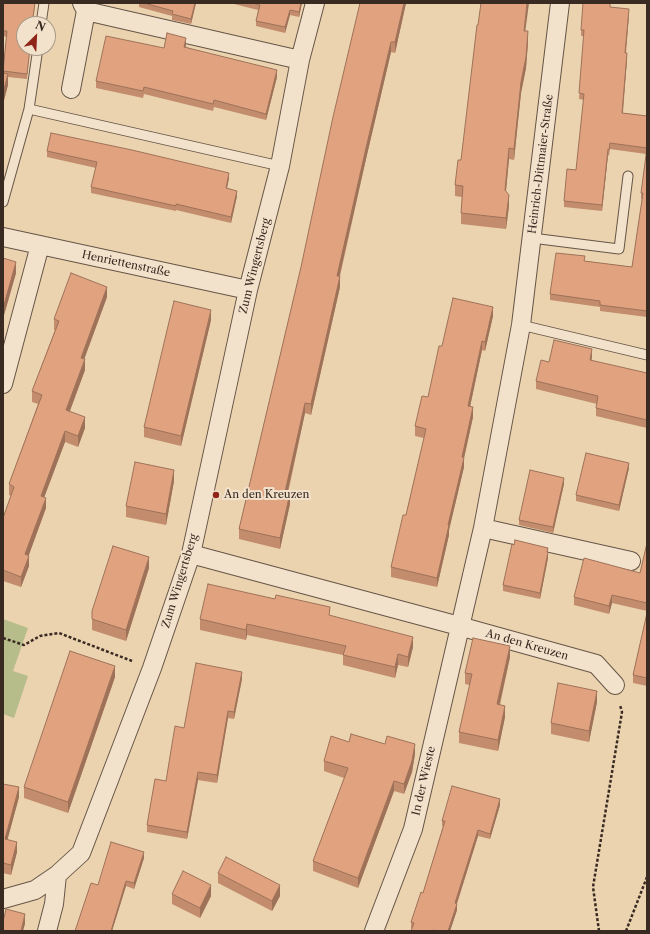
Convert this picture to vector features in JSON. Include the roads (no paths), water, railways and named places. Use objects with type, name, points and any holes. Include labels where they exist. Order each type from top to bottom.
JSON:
[{"type":"street","name":"Zum Wingertsberg","points":[[3,899],[34,890],[57,875],[81,853],[152,668],[191,554],[248,290],[280,166],[300,60],[315,3]]},
{"type":"street","name":"Heinrich-Dittmaier-Straße","points":[[459,626],[483,528],[521,325],[560,3]]},
{"type":"street","points":[[71,89],[84,7],[300,60]]},
{"type":"street","name":"Henriettenstraße","points":[[3,237],[248,290]]},
{"type":"street","points":[[3,384],[40,245]]},
{"type":"street","points":[[483,528],[631,561]]},
{"type":"street","name":"An den Kreuzen","points":[[191,554],[596,664],[615,685]]},
{"type":"street","name":"In der Wieste","points":[[374,931],[413,829],[459,626]]},
{"type":"street","points":[[47,931],[54,904],[57,875]]},
{"type":"lane","points":[[42,16],[44,3]]},
{"type":"lane","points":[[3,202],[29,110],[37,56]]},
{"type":"lane","points":[[29,110],[280,166]]},
{"type":"lane","points":[[532,238],[620,249],[628,176]]},
{"type":"lane","points":[[521,325],[647,355]]},
{"type":"place","name":"An den Kreuzen","points":[[216,495]]}]
